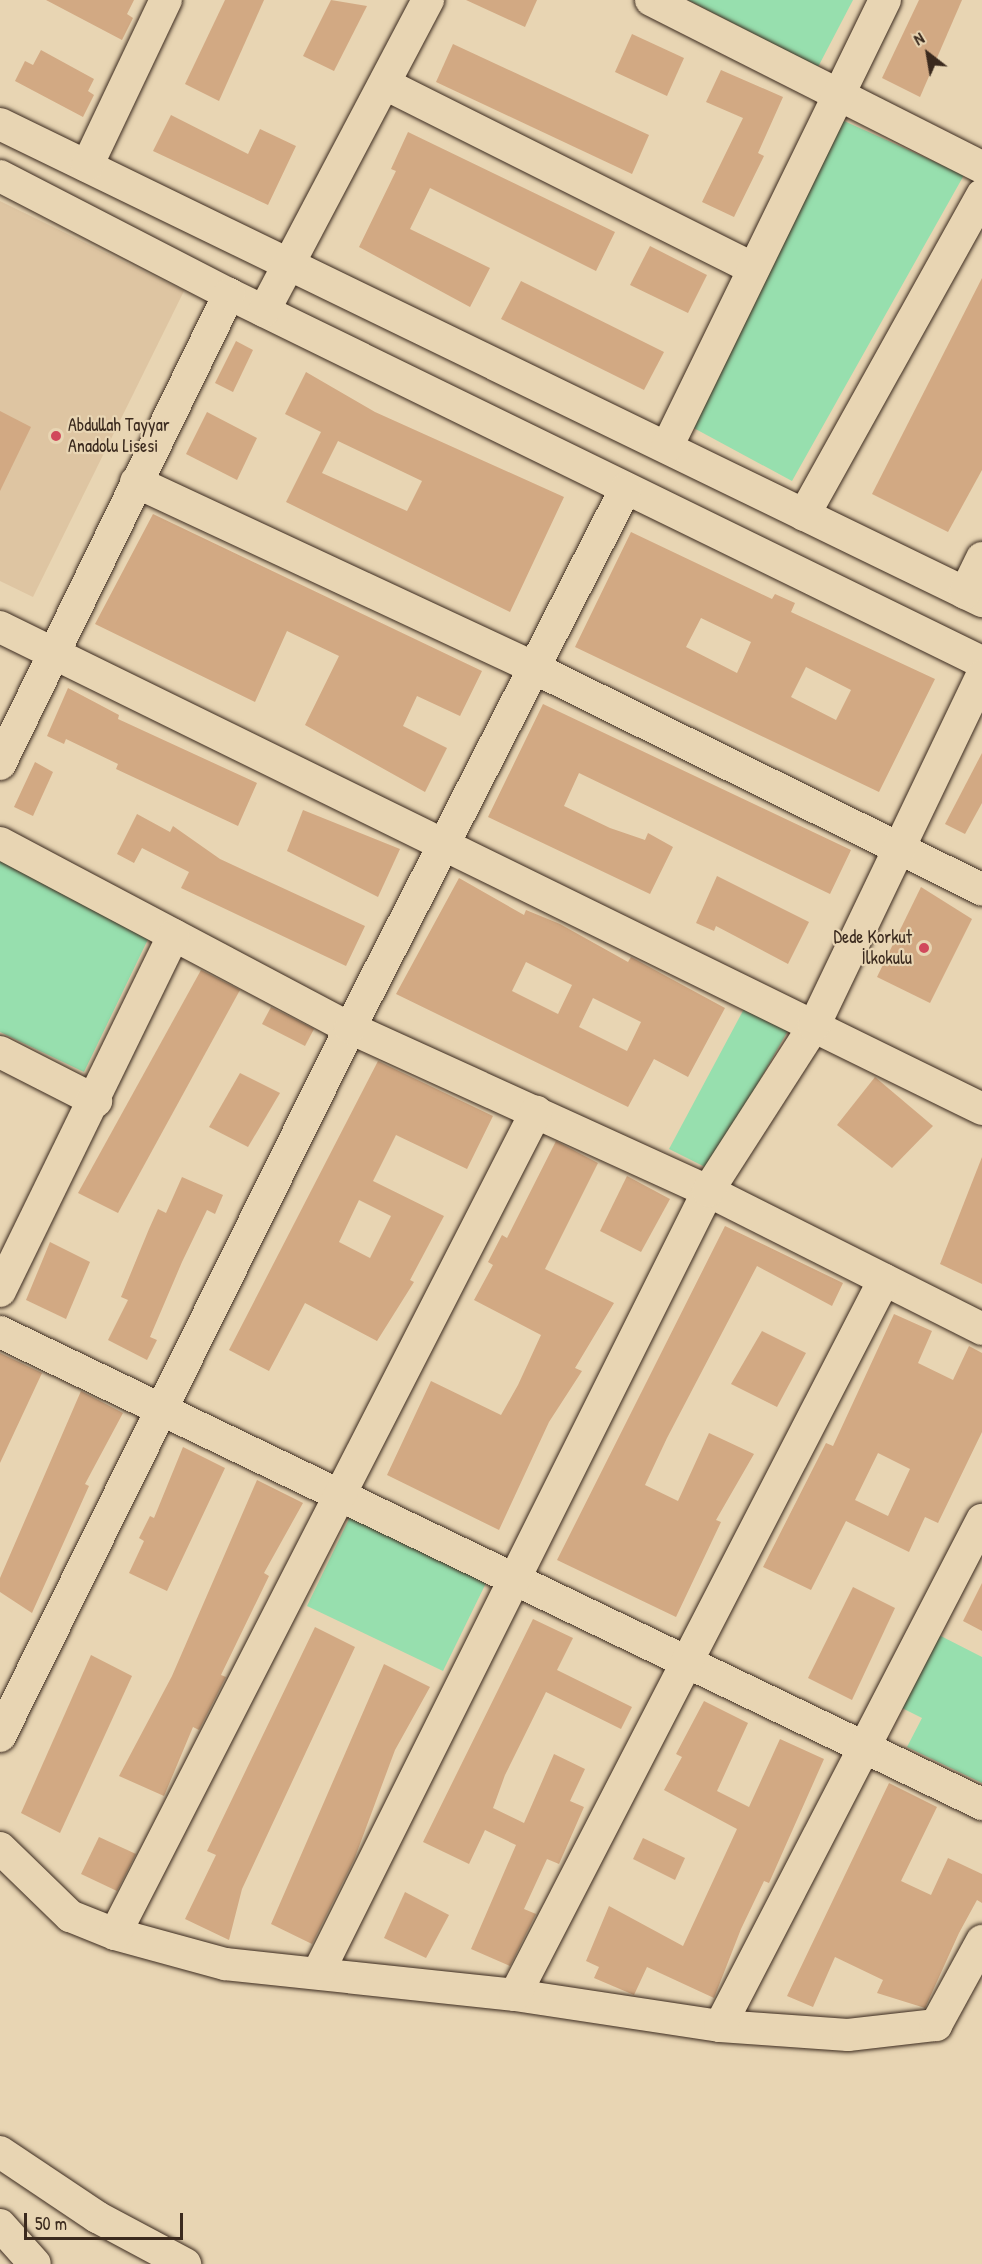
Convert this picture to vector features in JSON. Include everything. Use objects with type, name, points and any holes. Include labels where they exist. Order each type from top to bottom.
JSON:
[{"type":"street","points":[[87,166],[166,0]]},
{"type":"street","points":[[264,311],[286,265],[387,85],[428,0]]},
{"type":"street","points":[[651,0],[838,91],[982,167]]},
{"type":"street","points":[[667,447],[838,91],[885,0]]},
{"type":"street","points":[[387,85],[753,268]]},
{"type":"street","points":[[0,124],[286,265],[974,597],[982,558]]},
{"type":"street","points":[[0,176],[229,294],[982,662]]},
{"type":"street","points":[[804,515],[982,195]]},
{"type":"street","points":[[0,764],[51,653],[229,294]]},
{"type":"street","points":[[136,482],[534,668],[982,889]]},
{"type":"street","points":[[0,1736],[350,1028],[626,488]]},
{"type":"street","points":[[0,627],[982,1108]]},
{"type":"street","points":[[318,1973],[708,1191],[814,1026],[903,851],[982,676]]},
{"type":"street","points":[[0,843],[350,1028],[708,1191],[982,1329]]},
{"type":"street","points":[[0,1291],[96,1101],[174,935]]},
{"type":"street","points":[[0,1052],[96,1101]]},
{"type":"street","points":[[115,1935],[536,1112]]},
{"type":"street","points":[[515,1995],[884,1280]]},
{"type":"street","points":[[0,1332],[341,1493],[982,1804]]},
{"type":"street","points":[[720,2026],[982,1520]]},
{"type":"street","points":[[0,1848],[70,1916],[115,1935],[225,1964],[515,1995],[720,2026],[848,2036],[936,2025],[982,1941]]},
{"type":"street","points":[[0,2152],[97,2217],[185,2264]]},
{"type":"street","points":[[0,2224],[35,2264]]},
{"type":"shaded area","name":"Abdullah Tayyar Anadolu Lisesi","points":[[0,201],[184,291],[33,597],[0,581]]},
{"type":"green space","points":[[688,0],[853,0],[818,67]]},
{"type":"green space","points":[[842,120],[964,175],[792,481],[690,426]]},
{"type":"green space","points":[[0,858],[152,931],[84,1072],[0,1032]]},
{"type":"green space","points":[[745,1007],[790,1027],[714,1161],[705,1167],[669,1149]]},
{"type":"green space","points":[[351,1515],[487,1581],[443,1671],[307,1606]]},
{"type":"green space","points":[[935,1633],[982,1657],[982,1783],[907,1747],[922,1718],[896,1705]]},
{"type":"building","points":[[46,0],[134,0],[127,14],[133,18],[122,40]]},
{"type":"building","points":[[225,0],[264,0],[219,101],[185,84]]},
{"type":"building","points":[[331,0],[367,6],[334,71],[303,56]]},
{"type":"building","points":[[466,0],[537,0],[525,27]]},
{"type":"building","points":[[919,0],[962,0],[920,97],[882,78]]},
{"type":"building","points":[[632,34],[684,58],[667,96],[615,72]]},
{"type":"building","points":[[453,44],[649,135],[632,174],[436,82]]},
{"type":"building","points":[[41,50],[94,79],[88,91],[94,95],[83,117],[15,81],[25,61],[33,65]]},
{"type":"building","points":[[721,70],[783,97],[758,153],[764,156],[734,217],[702,202],[743,118],[706,102]]},
{"type":"building","points":[[171,115],[248,154],[260,129],[296,146],[268,205],[153,151]]},
{"type":"building","points":[[408,132],[615,232],[596,271],[430,188],[410,229],[490,268],[470,307],[359,247],[396,171],[391,169]]},
{"type":"building","points":[[650,246],[707,275],[688,313],[630,285]]},
{"type":"building","points":[[982,278],[982,470],[948,532],[872,494]]},
{"type":"building","points":[[521,281],[664,352],[644,390],[501,319]]},
{"type":"building","points":[[236,341],[253,350],[233,392],[215,383]]},
{"type":"building","points":[[306,372],[375,412],[564,497],[510,612],[286,502],[321,432],[285,414]],"holes":[[[338,441],[422,481],[407,511],[322,473]]]},
{"type":"building","name":"Abdullah Tayyar Anadolu Lisesi","points":[[0,411],[31,427],[0,491]]},
{"type":"building","points":[[207,412],[257,438],[237,480],[186,454]]},
{"type":"building","points":[[153,514],[482,671],[460,716],[417,696],[403,726],[447,748],[425,792],[305,725],[339,656],[287,631],[255,702],[95,624]]},
{"type":"building","points":[[631,532],[772,599],[775,594],[795,603],[791,612],[935,679],[879,792],[575,647]],"holes":[[[701,618],[751,642],[737,673],[686,647]],[[806,667],[851,690],[836,720],[791,697]]]},
{"type":"building","points":[[68,688],[119,715],[118,719],[257,783],[238,826],[116,769],[118,764],[66,739],[64,744],[47,736]]},
{"type":"building","points":[[543,704],[851,850],[830,894],[579,773],[564,806],[610,828],[645,840],[648,833],[673,847],[650,894],[488,817]]},
{"type":"building","points":[[982,753],[982,803],[965,834],[945,824]]},
{"type":"building","points":[[35,762],[53,772],[33,816],[14,807]]},
{"type":"building","points":[[303,810],[400,849],[378,897],[287,851]]},
{"type":"building","points":[[137,814],[170,832],[173,826],[220,859],[365,926],[346,966],[181,888],[189,872],[142,848],[134,863],[117,854]]},
{"type":"building","points":[[717,876],[809,922],[788,964],[716,926],[714,931],[696,923]]},
{"type":"building","points":[[459,878],[524,915],[526,910],[560,924],[628,962],[631,957],[725,1008],[688,1077],[654,1059],[628,1107],[396,994]],"holes":[[[526,962],[572,985],[558,1014],[512,991]],[[593,998],[641,1022],[627,1051],[579,1027]]]},
{"type":"building","name":"Dede Korkut İlkokulu","points":[[921,887],[972,919],[930,1003],[877,977]]},
{"type":"building","points":[[201,970],[240,990],[118,1213],[78,1193]]},
{"type":"building","points":[[271,1007],[314,1029],[305,1046],[262,1024]]},
{"type":"building","points":[[378,1061],[493,1116],[467,1169],[396,1135],[373,1181],[444,1216],[410,1280],[414,1282],[377,1341],[305,1303],[269,1371],[229,1350]],"holes":[[[359,1200],[391,1216],[370,1258],[339,1242]]]},
{"type":"building","points":[[240,1073],[280,1093],[248,1147],[209,1127]]},
{"type":"building","points":[[875,1077],[933,1126],[892,1168],[837,1125]]},
{"type":"building","points":[[556,1141],[598,1163],[545,1269],[614,1303],[575,1368],[582,1371],[549,1422],[499,1530],[387,1475],[431,1381],[501,1415],[518,1385],[541,1335],[474,1300],[493,1265],[488,1262],[502,1235],[507,1238]]},
{"type":"building","points":[[982,1157],[982,1284],[940,1264]]},
{"type":"building","points":[[627,1176],[670,1199],[641,1252],[600,1231]]},
{"type":"building","points":[[182,1177],[223,1195],[215,1214],[207,1210],[182,1262],[150,1337],[157,1340],[147,1360],[108,1340],[128,1300],[121,1297],[158,1209],[166,1213]]},
{"type":"building","points":[[725,1226],[843,1283],[832,1306],[757,1266],[667,1438],[645,1485],[678,1501],[709,1433],[754,1454],[716,1520],[721,1522],[676,1617],[557,1560]]},
{"type":"building","points":[[50,1242],[90,1262],[66,1319],[26,1300]]},
{"type":"building","points":[[894,1314],[932,1331],[918,1363],[953,1380],[969,1346],[982,1353],[982,1432],[938,1523],[925,1517],[909,1552],[846,1521],[811,1590],[763,1567],[826,1443],[833,1446]],"holes":[[[878,1453],[910,1469],[888,1516],[855,1500]]]},
{"type":"building","points":[[762,1331],[806,1353],[777,1407],[731,1384]]},
{"type":"building","points":[[0,1353],[42,1373],[0,1463]]},
{"type":"building","points":[[81,1391],[123,1413],[85,1484],[89,1486],[32,1613],[0,1592],[0,1578]]},
{"type":"building","points":[[183,1447],[225,1468],[167,1591],[129,1573],[144,1541],[139,1538],[150,1516],[154,1518]]},
{"type":"building","points":[[257,1480],[303,1503],[264,1573],[269,1576],[221,1675],[226,1677],[199,1730],[193,1727],[164,1796],[119,1776],[172,1676]]},
{"type":"building","points":[[982,1583],[982,1631],[963,1621]]},
{"type":"building","points":[[853,1587],[895,1608],[852,1700],[808,1678]]},
{"type":"building","points":[[533,1619],[573,1638],[557,1670],[632,1707],[621,1729],[546,1692],[505,1775],[493,1808],[524,1823],[554,1754],[585,1769],[570,1801],[584,1807],[559,1864],[547,1859],[524,1909],[536,1914],[510,1966],[471,1949],[516,1845],[485,1830],[469,1864],[423,1842]]},
{"type":"building","points":[[315,1627],[355,1647],[242,1889],[229,1940],[185,1919],[216,1855],[207,1851]]},
{"type":"building","points":[[91,1655],[132,1676],[60,1833],[21,1813]]},
{"type":"building","points":[[384,1664],[430,1687],[395,1750],[354,1860],[312,1944],[271,1924]]},
{"type":"building","points":[[704,1701],[748,1723],[717,1791],[749,1807],[780,1739],[824,1759],[769,1883],[764,1881],[741,1929],[714,1998],[647,1967],[634,1995],[594,1978],[599,1967],[586,1961],[609,1906],[683,1946],[737,1829],[664,1790],[682,1757],[676,1754]]},
{"type":"building","points":[[889,1783],[937,1807],[901,1881],[931,1895],[948,1858],[982,1874],[982,1903],[977,1900],[959,1933],[925,2008],[877,1993],[883,1980],[835,1957],[813,2007],[787,1996]]},
{"type":"building","points":[[99,1837],[136,1854],[117,1891],[81,1874]]},
{"type":"building","points":[[643,1838],[685,1858],[675,1880],[633,1859]]},
{"type":"building","points":[[405,1892],[449,1915],[426,1958],[384,1938]]},
{"type":"place","name":"Abdullah Tayyar Anadolu Lisesi","points":[[56,436]]},
{"type":"place","name":"Dede Korkut İlkokulu","points":[[924,948]]}]
